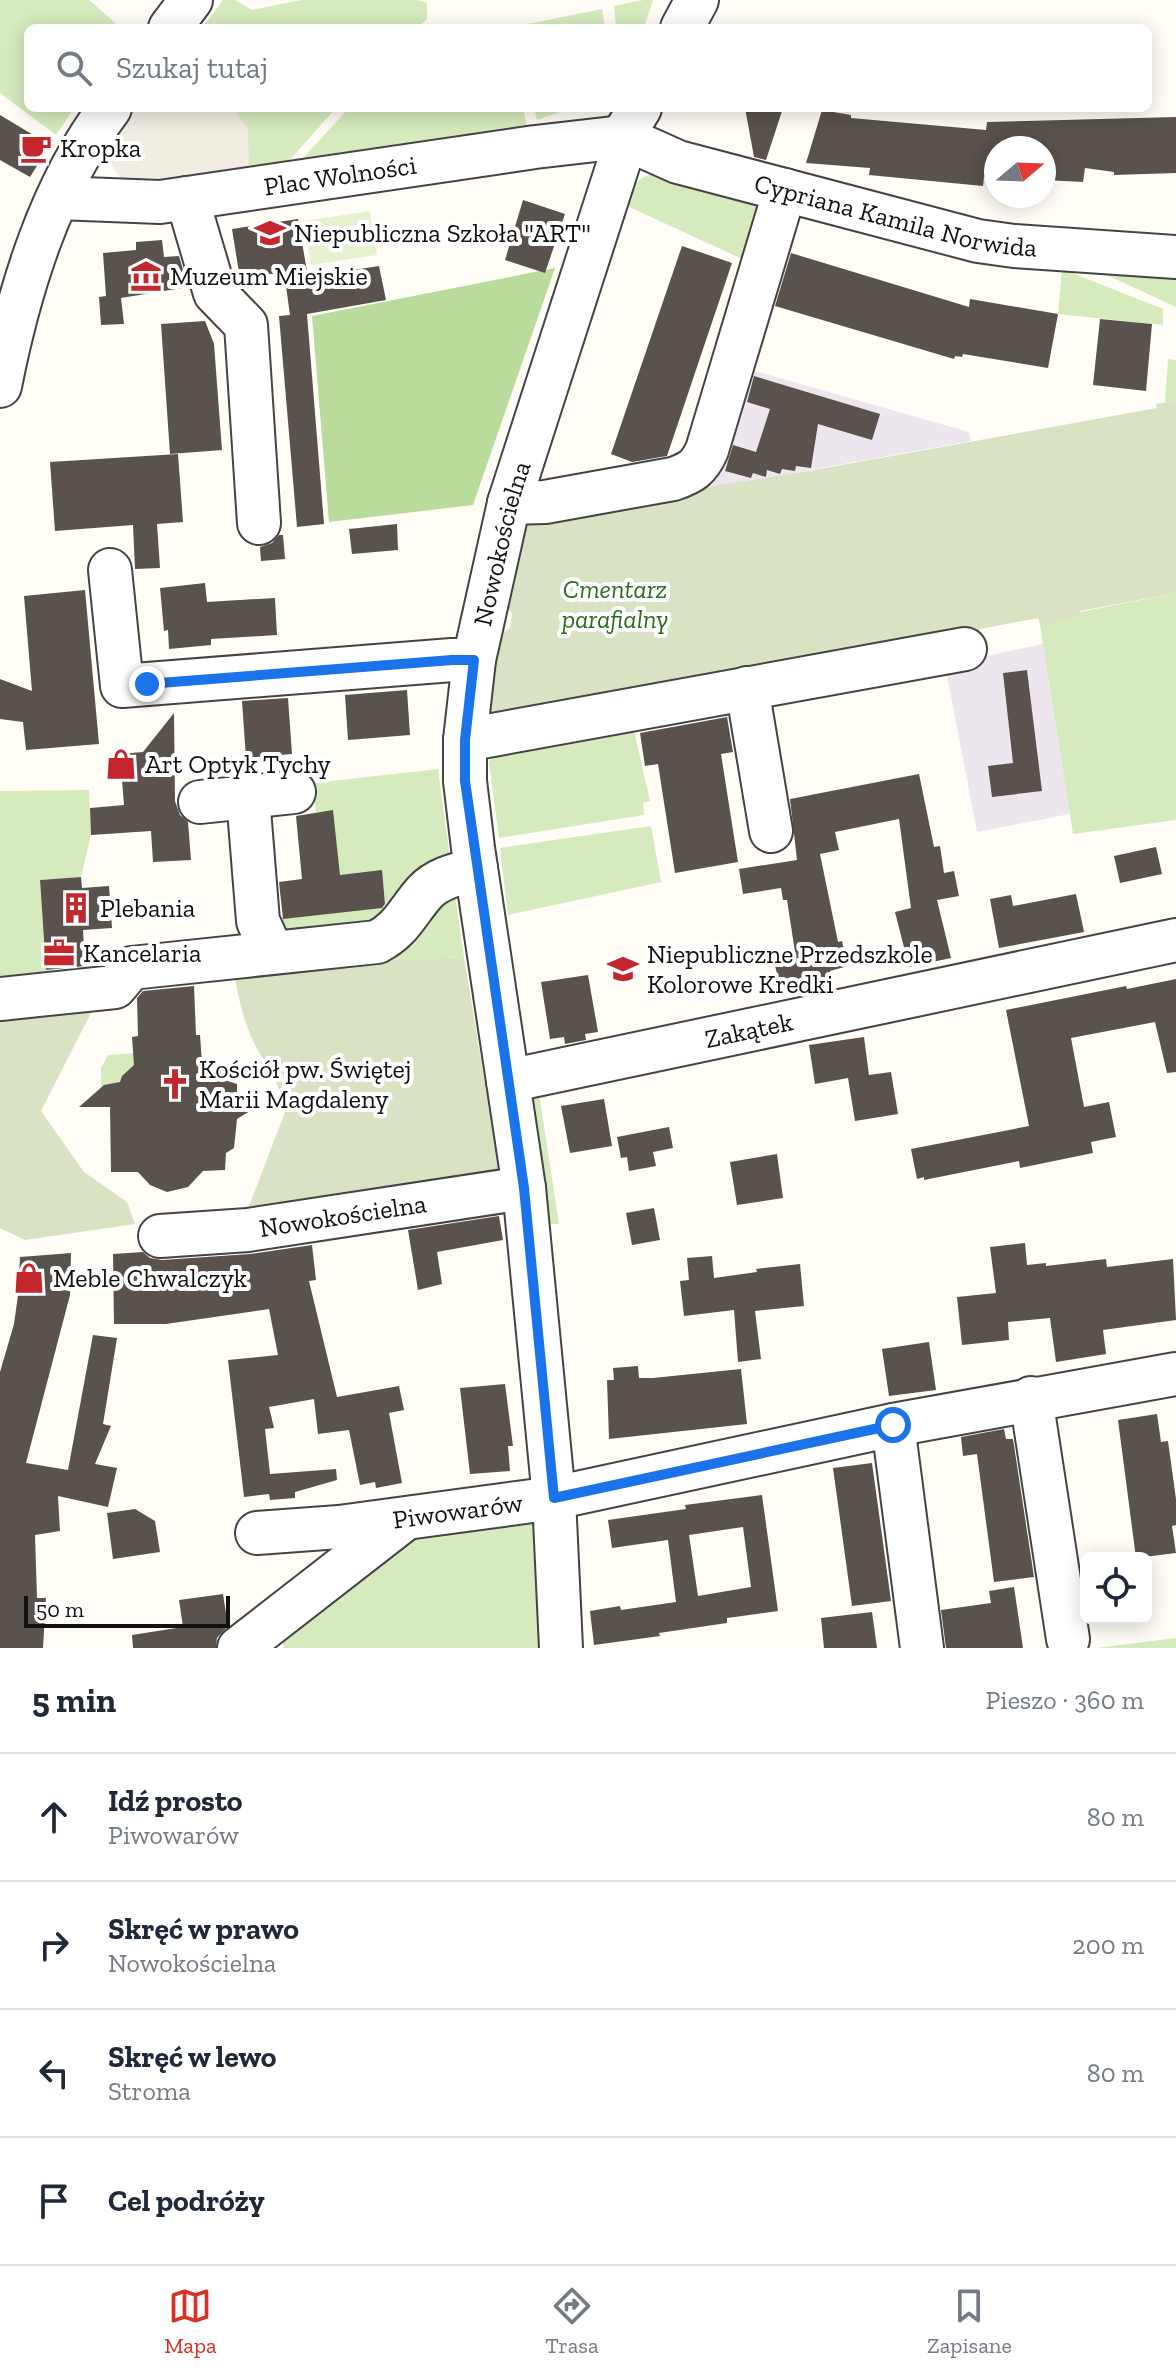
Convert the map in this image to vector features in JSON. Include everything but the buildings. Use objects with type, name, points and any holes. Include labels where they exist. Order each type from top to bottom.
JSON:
[{"type":"street","points":[[173,24],[191,0]]},
{"type":"street","points":[[684,24],[697,0]]},
{"type":"street","points":[[0,386],[26,280],[58,198],[94,129],[107,112]]},
{"type":"street","name":"Plac Wolności","points":[[58,198],[160,202],[535,147],[631,122]]},
{"type":"street","name":"Cypriana Kamila Norwida","points":[[631,122],[678,162],[978,241],[1176,257]]},
{"type":"street","name":"Nowokościelna","points":[[561,1648],[554,1498],[524,1188],[476,869],[465,781],[465,740],[474,660],[509,503],[631,122]]},
{"type":"street","points":[[509,503],[545,502],[673,479],[689,474],[700,466],[785,190]]},
{"type":"street","points":[[187,198],[215,293],[246,325],[259,523]]},
{"type":"street","points":[[110,570],[122,686],[474,660]]},
{"type":"street","points":[[465,740],[965,649]]},
{"type":"street","points":[[747,688],[771,831]]},
{"type":"street","points":[[200,802],[294,792]]},
{"type":"street","points":[[248,797],[258,921],[272,952]]},
{"type":"street","points":[[0,999],[115,987],[131,968],[377,942],[391,934],[437,881],[476,869]]},
{"type":"street","name":"Zakątek","points":[[508,1081],[1176,940]]},
{"type":"street","name":"Nowokościelna","points":[[160,1236],[248,1230],[524,1188]]},
{"type":"street","name":"Piwowarów","points":[[257,1533],[406,1518],[554,1498],[1031,1398],[1174,1386]]},
{"type":"street","points":[[1031,1398],[1068,1639]]},
{"type":"street","points":[[893,1425],[922,1648]]},
{"type":"street","points":[[239,1648],[406,1518]]},
{"type":"shaded area","points":[[129,112],[235,112],[248,129],[249,173],[157,186],[122,180],[109,161],[110,139]]},
{"type":"shaded area","points":[[741,367],[969,432],[971,441],[706,489]]},
{"type":"shaded area","points":[[1043,644],[1070,814],[977,832],[945,665]]},
{"type":"green space","points":[[0,0],[89,0],[116,24],[24,24],[24,111],[0,93]]},
{"type":"green space","points":[[223,0],[235,0],[252,10],[301,0],[417,0],[427,3],[427,19],[421,24],[205,24]]},
{"type":"green space","points":[[653,0],[645,24],[616,24],[614,6]]},
{"type":"green space","points":[[602,9],[604,24],[528,24]]},
{"type":"green space","points":[[25,112],[71,112],[56,135]]},
{"type":"green space","points":[[235,112],[332,112],[287,163],[248,167],[248,129]]},
{"type":"green space","points":[[345,112],[524,112],[527,127],[303,158]]},
{"type":"green space","points":[[535,112],[560,112],[537,120]]},
{"type":"green space","points":[[659,173],[759,201],[753,264],[625,205],[637,183],[646,176]]},
{"type":"green space","points":[[370,211],[377,255],[311,265],[304,221]]},
{"type":"green space","points":[[555,268],[473,505],[329,522],[312,316]]},
{"type":"green space","points":[[1062,269],[1163,309],[1163,325],[1058,314]]},
{"type":"green space","points":[[1100,272],[1176,276],[1176,307]]},
{"type":"green space","points":[[1168,359],[1176,360],[1176,401],[1165,403]]},
{"type":"green space","name":"Cmentarz parafialny","points":[[1176,401],[1176,593],[1080,611],[1081,617],[1045,625],[1040,625],[1038,618],[980,629],[981,636],[487,718],[499,635],[510,628],[512,614],[506,606],[523,516],[814,470],[1157,408],[1156,404]]},
{"type":"green space","points":[[1176,593],[1176,820],[1073,834],[1040,625],[1081,617],[1080,612]]},
{"type":"green space","points":[[632,721],[650,801],[643,803],[644,815],[499,838],[489,762],[501,745]]},
{"type":"green space","points":[[438,769],[451,865],[389,924],[278,942],[266,920],[386,907],[381,871],[340,875],[333,811],[316,812],[313,783]]},
{"type":"green space","points":[[89,790],[91,835],[81,877],[40,880],[46,974],[0,978],[0,791]]},
{"type":"green space","points":[[651,826],[661,882],[508,915],[500,848]]},
{"type":"green space","points":[[454,888],[464,957],[359,962]]},
{"type":"green space","points":[[464,957],[501,1181],[243,1222],[285,1112],[276,1082],[248,1027],[233,967]]},
{"type":"green space","points":[[95,1005],[41,1111],[84,1172],[127,1202],[135,1224],[25,1240],[0,1228],[0,1015]]},
{"type":"green space","points":[[138,1053],[139,1084],[101,1087],[101,1068],[108,1055]]},
{"type":"green space","points":[[538,1087],[559,1224],[542,1224],[529,1091]]},
{"type":"green space","points":[[526,1516],[538,1527],[546,1648],[284,1648],[280,1626],[406,1532]]},
{"type":"green space","points":[[1176,1638],[1176,1648],[1096,1648]]},
{"type":"place","name":"Kropka","points":[[36,148]]},
{"type":"place","name":"Niepubliczna Szkoła \"ART\"","points":[[270,233]]},
{"type":"place","name":"Muzeum Miejskie","points":[[146,276]]},
{"type":"place","name":"Art Optyk Tychy","points":[[121,764]]},
{"type":"place","name":"Plebania","points":[[76,908]]},
{"type":"place","name":"Kancelaria","points":[[59,953]]},
{"type":"place","name":"Niepubliczne Przedszkole Kolorowe Kredki","points":[[623,969]]},
{"type":"place","name":"Kościół pw. Świętej Marii Magdaleny","points":[[175,1084]]},
{"type":"place","name":"Meble Chwalczyk","points":[[29,1278]]},
{"type":"route","points":[[147,684],[474,660],[465,740],[465,781],[524,1188],[554,1498],[893,1425]]}]
